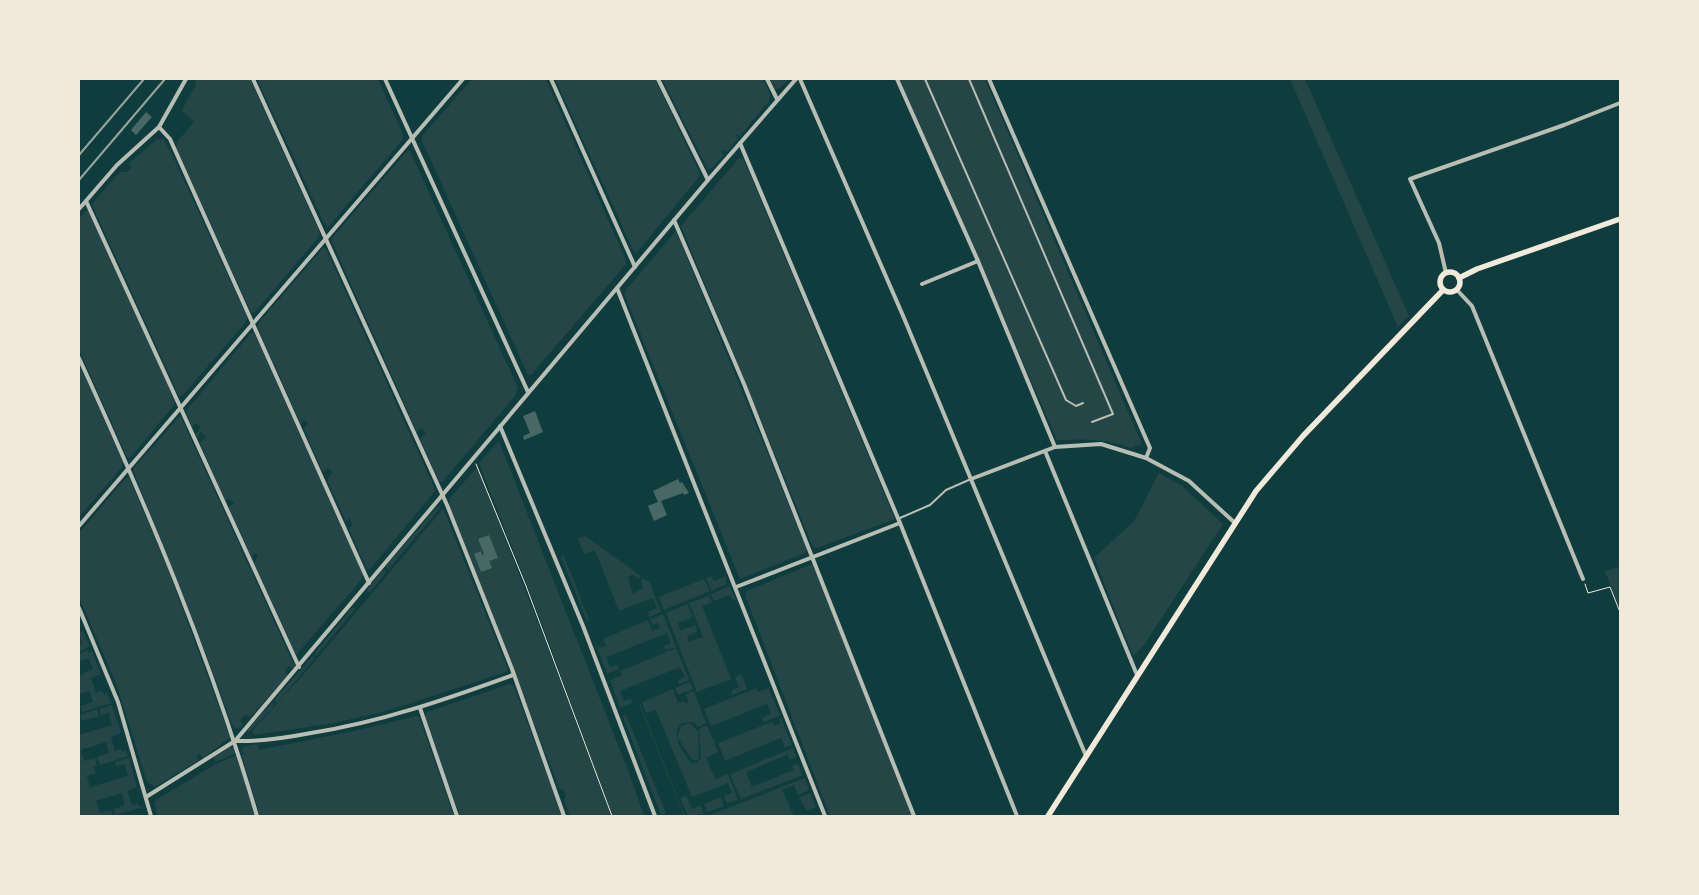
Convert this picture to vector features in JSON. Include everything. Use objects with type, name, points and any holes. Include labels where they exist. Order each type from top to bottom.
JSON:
[{"type":"main road","points":[[1459,278],[1478,268],[1620,219]]},
{"type":"main road","points":[[1446,273],[1455,273],[1459,278],[1461,282],[1457,290],[1450,293],[1443,290],[1440,281],[1446,273]]},
{"type":"main road","points":[[1048,816],[1087,758],[1137,675],[1235,523],[1275,467],[1443,290]]},
{"type":"street","points":[[79,210],[117,165],[159,127],[186,79]]},
{"type":"street","points":[[253,79],[442,495],[513,676],[564,816]]},
{"type":"street","points":[[385,79],[528,392]]},
{"type":"street","points":[[79,526],[463,79]]},
{"type":"street","points":[[551,79],[634,267]]},
{"type":"street","points":[[658,79],[708,180]]},
{"type":"street","points":[[767,79],[777,99]]},
{"type":"street","points":[[146,797],[235,741],[474,459],[528,392],[796,79]]},
{"type":"street","points":[[800,79],[971,479],[1087,758]]},
{"type":"street","points":[[898,79],[978,261],[1055,447]]},
{"type":"street","points":[[989,79],[1150,448],[1146,458]]},
{"type":"street","points":[[1446,273],[1439,243],[1410,179],[1564,125],[1620,103]]},
{"type":"street","points":[[159,127],[170,139],[369,583]]},
{"type":"street","points":[[740,144],[899,521],[1017,816]]},
{"type":"street","points":[[86,200],[299,667]]},
{"type":"street","points":[[674,220],[744,384],[914,816]]},
{"type":"street","points":[[922,284],[978,261]]},
{"type":"street","points":[[617,288],[825,816]]},
{"type":"street","points":[[1457,290],[1472,306],[1583,578]]},
{"type":"street","points":[[79,358],[129,468],[167,559],[235,741],[257,816]]},
{"type":"street","points":[[500,426],[582,626],[655,816]]},
{"type":"street","points":[[971,479],[1055,447],[1102,444],[1146,458],[1189,480],[1235,523]]},
{"type":"street","points":[[1045,452],[1137,675]]},
{"type":"street","points":[[736,587],[899,521]]},
{"type":"street","points":[[79,608],[111,684],[152,816]]},
{"type":"street","points":[[235,741],[266,741],[333,730],[420,708],[513,676]]},
{"type":"street","points":[[420,708],[457,816]]},
{"type":"lane","points":[[925,79],[1066,400],[1076,406],[1083,403]]},
{"type":"lane","points":[[969,79],[1113,414],[1092,422]]},
{"type":"lane","points":[[899,521],[930,505],[946,490],[971,479]]},
{"type":"path","points":[[474,459],[526,586],[612,816]]},
{"type":"path","points":[[1583,578],[1588,593],[1610,587],[1620,612]]},
{"type":"shaded area","points":[[195,79],[250,79],[320,233],[318,238],[254,313],[251,312],[176,148],[178,141],[194,122],[182,110],[196,84]]},
{"type":"shaded area","points":[[257,79],[378,79],[403,134],[402,140],[328,227],[325,225]]},
{"type":"shaded area","points":[[472,79],[546,79],[626,260],[626,264],[531,375],[528,375],[422,141],[422,136]]},
{"type":"shaded area","points":[[555,79],[655,79],[700,173],[699,177],[637,252],[634,252]]},
{"type":"shaded area","points":[[662,79],[763,79],[770,94],[769,101],[740,136],[736,134],[735,136],[738,138],[727,152],[723,149],[721,152],[724,155],[708,170]]},
{"type":"shaded area","points":[[770,79],[789,79],[780,88],[775,89]]},
{"type":"shaded area","points":[[899,79],[985,79],[1142,444],[1131,448],[1086,439],[1057,440]]},
{"type":"shaded area","points":[[1290,79],[1305,79],[1409,316],[1398,327]]},
{"type":"shaded area","points":[[163,139],[172,154],[247,317],[246,322],[182,396],[179,396],[93,207],[93,203],[120,172],[127,172],[132,167],[128,164],[156,140]]},
{"type":"shaded area","points":[[407,151],[410,151],[518,388],[515,396],[442,482],[439,481],[420,439],[426,433],[421,428],[417,432],[332,242],[333,237]]},
{"type":"shaded area","points":[[739,158],[743,158],[895,519],[817,548],[813,547],[681,226]]},
{"type":"shaded area","points":[[86,211],[89,211],[175,401],[174,405],[130,458],[127,457],[79,350],[79,219]]},
{"type":"shaded area","points":[[676,231],[807,549],[805,553],[740,579],[625,296],[625,291]]},
{"type":"shaded area","points":[[323,248],[326,249],[435,491],[370,569],[367,569],[349,529],[353,524],[349,518],[346,522],[327,480],[333,472],[328,468],[323,473],[304,429],[308,423],[304,420],[301,424],[258,328],[258,324]]},
{"type":"shaded area","points":[[251,333],[254,333],[363,573],[362,579],[296,655],[254,563],[258,556],[255,553],[252,558],[229,508],[234,503],[229,499],[225,500],[200,443],[206,437],[201,432],[197,437],[196,434],[201,428],[196,423],[192,427],[186,411]]},
{"type":"shaded area","points":[[79,364],[123,461],[122,467],[79,517]]},
{"type":"shaded area","points":[[181,417],[295,667],[294,669],[289,666],[285,671],[288,676],[250,717],[246,714],[240,720],[243,724],[238,729],[233,727],[205,651],[134,473],[134,468]]},
{"type":"shaded area","points":[[499,441],[629,773],[644,816],[612,816],[542,624],[479,463]]},
{"type":"shaded area","points":[[477,467],[611,816],[570,816],[564,800],[566,797],[564,790],[559,788],[449,504],[450,498]]},
{"type":"shaded area","points":[[1159,473],[1182,486],[1223,524],[1144,645],[1133,656],[1094,558],[1134,521]]},
{"type":"shaded area","points":[[129,477],[167,567],[230,737],[203,758],[199,753],[196,756],[199,760],[155,787],[147,782],[117,686],[79,597],[79,533]]},
{"type":"shaded area","points":[[438,506],[441,507],[388,570],[386,566]]},
{"type":"shaded area","points":[[442,510],[444,510],[508,669],[506,672],[383,712],[334,723],[254,735],[252,731],[311,666]]},
{"type":"shaded area","points":[[585,536],[641,576],[638,579],[633,575],[628,577],[633,594],[643,588],[641,581],[643,578],[650,583],[661,612],[649,617],[647,612],[657,608],[653,598],[619,611],[595,550],[584,554],[578,538]]},
{"type":"shaded area","points":[[564,556],[589,620],[587,621],[561,557]]},
{"type":"shaded area","points":[[812,564],[878,724],[912,816],[830,816],[745,595],[747,591]]},
{"type":"shaded area","points":[[1620,567],[1620,611],[1605,571]]},
{"type":"shaded area","points":[[384,569],[386,572],[369,593],[367,590]]},
{"type":"shaded area","points":[[724,571],[727,584],[711,591],[706,578],[711,576],[714,581],[725,576]]},
{"type":"shaded area","points":[[704,579],[710,591],[664,610],[659,597]]},
{"type":"shaded area","points":[[730,586],[736,600],[733,601],[730,595],[714,601],[711,594]]},
{"type":"shaded area","points":[[709,596],[712,602],[702,606],[731,679],[697,692],[666,613],[687,604],[693,617],[678,623],[680,631],[695,625],[698,631],[687,636],[689,642],[703,637],[689,603]]},
{"type":"shaded area","points":[[353,607],[355,609],[316,656],[314,654]]},
{"type":"shaded area","points":[[663,614],[676,647],[666,650],[664,646],[671,643],[667,633],[606,657],[610,667],[617,665],[619,669],[607,674],[595,642],[599,648],[606,646],[603,639],[648,620],[652,631],[660,628],[658,623],[652,625],[650,620]]},
{"type":"shaded area","points":[[83,631],[90,646],[79,652],[79,646],[82,644],[79,633]]},
{"type":"shaded area","points":[[676,648],[689,680],[679,684],[678,680],[685,677],[680,667],[620,691],[624,701],[631,699],[632,703],[620,708],[610,680],[622,675],[620,671]]},
{"type":"shaded area","points":[[87,650],[88,653],[92,651],[101,674],[91,678],[96,693],[102,691],[104,695],[107,693],[111,703],[82,712],[81,706],[93,702],[89,691],[79,694],[79,676],[93,669],[88,658],[80,661],[79,654]]},
{"type":"shaded area","points":[[313,656],[314,659],[277,703],[274,700]]},
{"type":"shaded area","points":[[741,674],[747,689],[732,695],[731,691],[739,687],[735,677]]},
{"type":"shaded area","points":[[690,682],[693,689],[678,695],[675,688]]},
{"type":"shaded area","points":[[510,684],[514,686],[562,816],[460,816],[425,717],[427,712]]},
{"type":"shaded area","points":[[767,685],[780,715],[764,722],[762,718],[771,714],[767,704],[711,726],[704,709],[756,688],[758,692],[768,688]]},
{"type":"shaded area","points":[[673,689],[678,703],[684,701],[685,704],[689,702],[686,694],[694,691],[706,723],[698,727],[694,722],[682,723],[677,732],[681,748],[690,762],[697,763],[701,757],[699,729],[707,725],[718,752],[706,758],[715,779],[728,774],[738,800],[727,803],[724,796],[732,793],[728,783],[692,797],[656,710],[646,713],[642,702]]},
{"type":"shaded area","points":[[272,703],[274,706],[248,733],[248,729]]},
{"type":"shaded area","points":[[639,704],[685,816],[675,816],[683,813]]},
{"type":"shaded area","points":[[112,705],[121,733],[111,737],[115,751],[121,749],[122,752],[126,750],[128,756],[100,765],[97,757],[109,753],[106,742],[81,750],[84,761],[95,758],[97,765],[94,767],[96,773],[87,776],[90,787],[128,776],[125,764],[116,766],[115,762],[129,758],[137,787],[127,791],[132,805],[138,804],[139,807],[142,806],[142,803],[143,807],[115,815],[114,809],[125,805],[122,793],[96,801],[100,813],[111,810],[113,816],[79,816],[79,735],[112,725],[109,713],[101,715],[99,709]]},
{"type":"shaded area","points":[[97,709],[99,716],[82,721],[80,715]]},
{"type":"shaded area","points":[[626,715],[666,813],[661,815],[623,717]]},
{"type":"shaded area","points":[[416,716],[419,717],[454,816],[260,816],[242,756],[244,753],[241,752],[245,746],[257,744],[259,750],[354,731]]},
{"type":"shaded area","points":[[781,718],[792,745],[785,748],[781,738],[725,761],[718,743],[772,722],[774,726],[781,723],[779,719]]},
{"type":"shaded area","points":[[690,723],[698,731],[699,758],[696,761],[692,759],[677,737],[681,726]]},
{"type":"shaded area","points":[[230,747],[234,748],[236,753],[216,762],[213,758]]},
{"type":"shaded area","points":[[793,748],[796,757],[790,760],[787,755],[746,772],[752,787],[794,770],[792,766],[798,763],[803,775],[741,799],[730,774]]},
{"type":"shaded area","points":[[237,755],[255,816],[158,816],[154,804],[156,800],[216,764]]},
{"type":"shaded area","points":[[805,778],[809,790],[798,795],[794,785],[782,790],[794,816],[707,816]]},
{"type":"shaded area","points":[[810,793],[816,807],[807,811],[799,797]]},
{"type":"shaded area","points":[[686,795],[692,809],[701,805],[704,814],[688,816],[680,798]]},
{"type":"shaded area","points":[[721,797],[724,806],[707,812],[704,804]]},
{"type":"building","points":[[146,112],[152,117],[136,135],[131,130]]},
{"type":"building","points":[[535,411],[543,432],[524,440],[523,436],[530,433],[523,416]]},
{"type":"building","points":[[678,479],[689,493],[684,495],[683,493],[661,501],[667,515],[654,521],[648,506],[658,502],[653,491]]},
{"type":"building","points":[[489,535],[498,558],[489,561],[492,568],[481,572],[474,554],[481,551],[482,555],[484,554],[478,539]]},
{"type":"railway","points":[[79,155],[144,79]]},
{"type":"railway","points":[[79,180],[165,79]]}]
